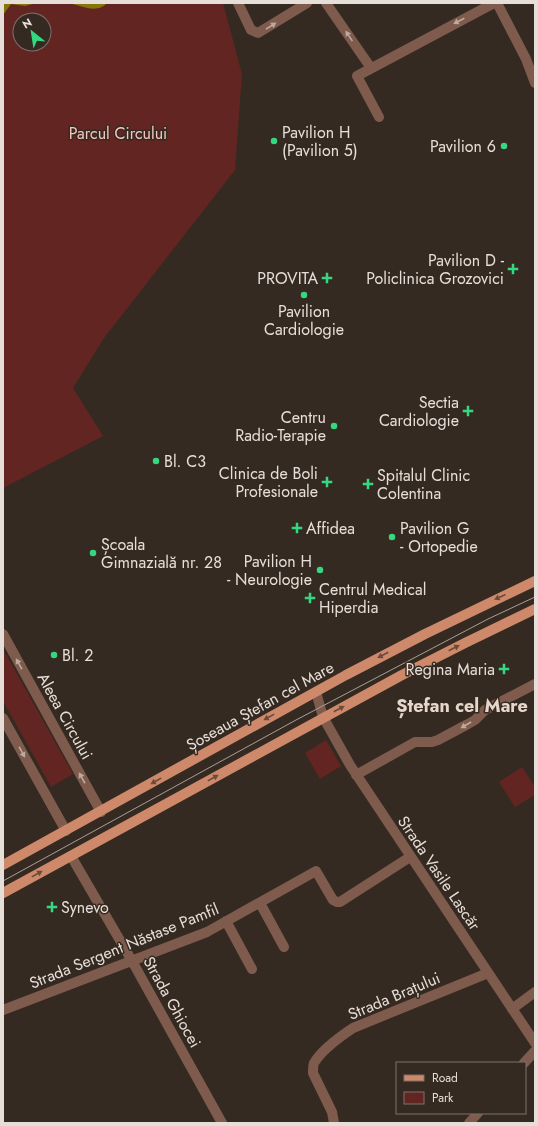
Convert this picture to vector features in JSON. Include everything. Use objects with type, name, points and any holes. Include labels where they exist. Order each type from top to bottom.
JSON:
[{"type":"main road","name":"Șoseaua Ștefan cel Mare","points":[[3,865],[316,692],[425,634],[535,581]]},
{"type":"main road","points":[[3,893],[323,717],[465,642],[535,609]]},
{"type":"street","points":[[238,3],[251,30],[258,33],[307,3]]},
{"type":"street","points":[[326,3],[371,68]]},
{"type":"street","points":[[379,117],[357,76],[495,3],[526,58],[535,83]]},
{"type":"street","name":"Aleea Circului","points":[[3,634],[101,812]]},
{"type":"street","points":[[356,775],[415,742],[432,742],[438,740],[475,720],[485,710],[535,684]]},
{"type":"street","name":"Strada Vasile Lascăr","points":[[316,692],[323,717],[356,775],[535,1043]]},
{"type":"street","points":[[3,718],[66,830]]},
{"type":"street","name":"Strada Ghiocei","points":[[71,856],[132,961],[222,1123]]},
{"type":"street","name":"Strada Sergent Năstase Pamfil","points":[[3,1010],[197,936],[260,903],[316,871],[333,900],[340,902],[410,857]]},
{"type":"street","points":[[260,903],[284,947]]},
{"type":"street","points":[[226,921],[252,969]]},
{"type":"street","name":"Strada Brațului","points":[[334,1123],[332,1112],[313,1073],[313,1066],[319,1056],[353,1028],[488,973]]},
{"type":"street","points":[[512,1009],[535,992]]},
{"type":"street","points":[[525,1062],[535,1051]]},
{"type":"street","points":[[469,1123],[477,1114]]},
{"type":"green space","name":"Parcul Circului","points":[[3,3],[223,3],[242,74],[235,170],[104,338],[73,388],[103,436],[3,488]]},
{"type":"green space","points":[[3,649],[73,774],[51,787],[3,701]]},
{"type":"green space","points":[[326,740],[341,766],[320,779],[305,753]]},
{"type":"green space","points":[[522,767],[535,787],[535,795],[515,807],[499,782]]},
{"type":"shaded area","points":[[3,3],[36,3],[25,6],[11,4],[3,15]]},
{"type":"shaded area","points":[[69,3],[107,3],[94,9]]},
{"type":"tram line","points":[[3,881],[296,720],[488,619],[535,597]]},
{"type":"place","name":"Pavilion H (Pavilion 5)","points":[[274,141]]},
{"type":"place","name":"Pavilion 6","points":[[504,146]]},
{"type":"place","name":"Pavilion D - Policlinica Grozovici","points":[[513,269]]},
{"type":"place","name":"PROVITA","points":[[327,278]]},
{"type":"place","name":"Pavilion Cardiologie","points":[[304,295]]},
{"type":"place","name":"Sectia Cardiologie","points":[[468,411]]},
{"type":"place","name":"Centru Radio-Terapie","points":[[334,426]]},
{"type":"place","name":"Bl. C3","points":[[156,461]]},
{"type":"place","name":"Clinica de Boli Profesionale","points":[[327,482]]},
{"type":"place","name":"Spitalul Clinic Colentina","points":[[368,484]]},
{"type":"place","name":"Affidea","points":[[297,528]]},
{"type":"place","name":"Pavilion G - Ortopedie","points":[[392,537]]},
{"type":"place","name":"Școala Gimnazială nr. 28","points":[[93,553]]},
{"type":"place","name":"Pavilion H - Neurologie","points":[[320,570]]},
{"type":"place","name":"Centrul Medical Hiperdia","points":[[310,598]]},
{"type":"place","name":"Bl. 2","points":[[54,655]]},
{"type":"place","name":"Regina Maria","points":[[504,669]]},
{"type":"place","name":"Synevo","points":[[52,907]]},
{"type":"district","name":"Ștefan cel Mare","points":[[462,706]]}]
